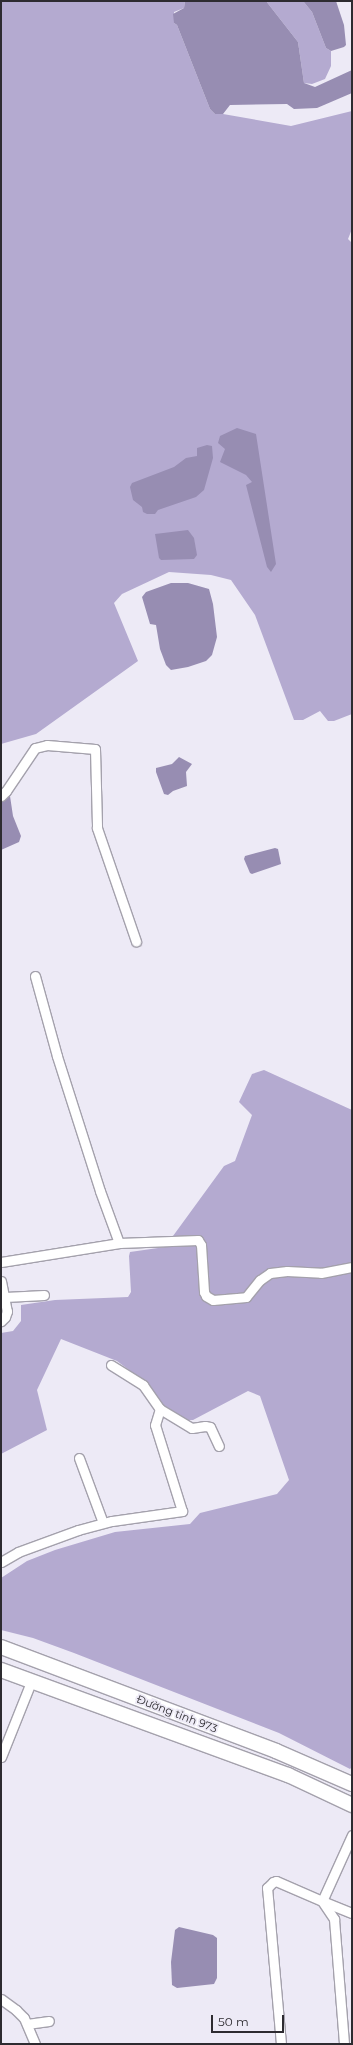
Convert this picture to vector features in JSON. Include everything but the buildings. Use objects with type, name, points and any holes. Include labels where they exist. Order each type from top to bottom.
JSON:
[{"type":"main road","name":"Đường tỉnh 973","points":[[1,1647],[276,1751],[352,1784]]},
{"type":"main road","name":"Đường tỉnh 973","points":[[1,1670],[288,1775],[352,1805]]},
{"type":"street","points":[[1,796],[35,748],[47,745],[95,749],[97,828],[136,941]]},
{"type":"street","points":[[35,976],[57,1056],[100,1191],[119,1243]]},
{"type":"street","points":[[1,1262],[119,1243],[198,1240],[202,1245],[204,1292],[206,1296],[212,1300],[246,1297],[260,1280],[270,1273],[287,1271],[321,1272],[352,1267]]},
{"type":"street","points":[[1,1281],[7,1311],[5,1317],[1,1321]]},
{"type":"street","points":[[5,1297],[44,1295]]},
{"type":"street","points":[[110,1365],[143,1385],[160,1409],[192,1428],[210,1427],[219,1446]]},
{"type":"street","points":[[1,1562],[46,1541],[103,1523],[182,1511],[156,1432],[155,1425],[160,1409]]},
{"type":"street","points":[[79,1458],[103,1523]]},
{"type":"street","points":[[1,1757],[31,1682]]},
{"type":"street","points":[[322,1902],[352,1835]]},
{"type":"street","points":[[281,2044],[267,1888],[273,1882],[280,1882],[322,1902],[352,1914]]},
{"type":"street","points":[[322,1902],[334,1919],[344,2044]]},
{"type":"street","points":[[1,1999],[16,2010],[27,2024],[35,2044]]},
{"type":"street","points":[[27,2024],[49,2021]]},
{"type":"shaded area","points":[[1,1],[185,1],[184,8],[174,12],[174,23],[177,25],[210,109],[215,114],[223,114],[291,126],[352,111],[352,229],[348,239],[352,243],[352,714],[334,721],[328,721],[320,711],[303,720],[294,720],[255,615],[231,580],[211,575],[169,572],[122,594],[114,603],[138,661],[36,734],[1,744]]},
{"type":"shaded area","points":[[185,1],[266,1],[298,42],[304,83],[315,87],[352,70],[352,93],[317,108],[294,109],[287,104],[230,105],[223,114],[215,114],[210,109],[177,25],[174,23],[173,14],[184,8]]},
{"type":"shaded area","points":[[266,1],[303,1],[312,12],[326,48],[331,51],[331,66],[325,79],[312,84],[304,83],[298,42]]},
{"type":"shaded area","points":[[303,1],[336,1],[344,25],[346,45],[344,47],[331,51],[326,48],[312,12]]},
{"type":"shaded area","points":[[237,428],[256,434],[276,564],[271,572],[267,567],[246,485],[252,482],[246,475],[220,462],[225,449],[218,443],[220,436]]},
{"type":"shaded area","points":[[207,445],[212,446],[213,458],[204,490],[196,497],[158,510],[155,514],[147,514],[143,512],[142,507],[133,500],[130,487],[132,483],[174,467],[186,458],[197,456],[197,448]]},
{"type":"shaded area","points":[[188,530],[194,538],[197,555],[194,559],[161,560],[159,558],[155,534]]},
{"type":"shaded area","points":[[171,583],[188,583],[209,589],[213,604],[217,637],[212,655],[206,661],[188,667],[171,670],[166,665],[160,649],[156,625],[150,624],[142,597],[146,592]]},
{"type":"shaded area","points":[[179,757],[192,764],[186,772],[187,786],[173,791],[168,795],[164,794],[156,768],[172,764]]},
{"type":"shaded area","points":[[8,795],[10,796],[13,816],[21,836],[19,842],[1,850],[1,798]]},
{"type":"shaded area","points":[[275,848],[278,849],[281,864],[252,874],[250,873],[244,859],[245,856]]},
{"type":"shaded area","points":[[264,1070],[352,1110],[352,1767],[350,1769],[279,1733],[74,1653],[33,1638],[1,1630],[1,1578],[27,1561],[55,1550],[115,1532],[190,1524],[200,1513],[277,1494],[289,1480],[260,1396],[248,1391],[193,1420],[181,1420],[152,1396],[145,1382],[117,1361],[61,1339],[37,1390],[47,1430],[1,1454],[1,1333],[13,1331],[21,1321],[21,1305],[55,1300],[128,1297],[131,1292],[130,1252],[172,1246],[173,1236],[224,1166],[235,1161],[252,1115],[239,1102],[252,1074]]},
{"type":"shaded area","points":[[179,1927],[213,1935],[217,1938],[217,1978],[214,1984],[177,1988],[172,1985],[171,1962],[175,1930]]}]
